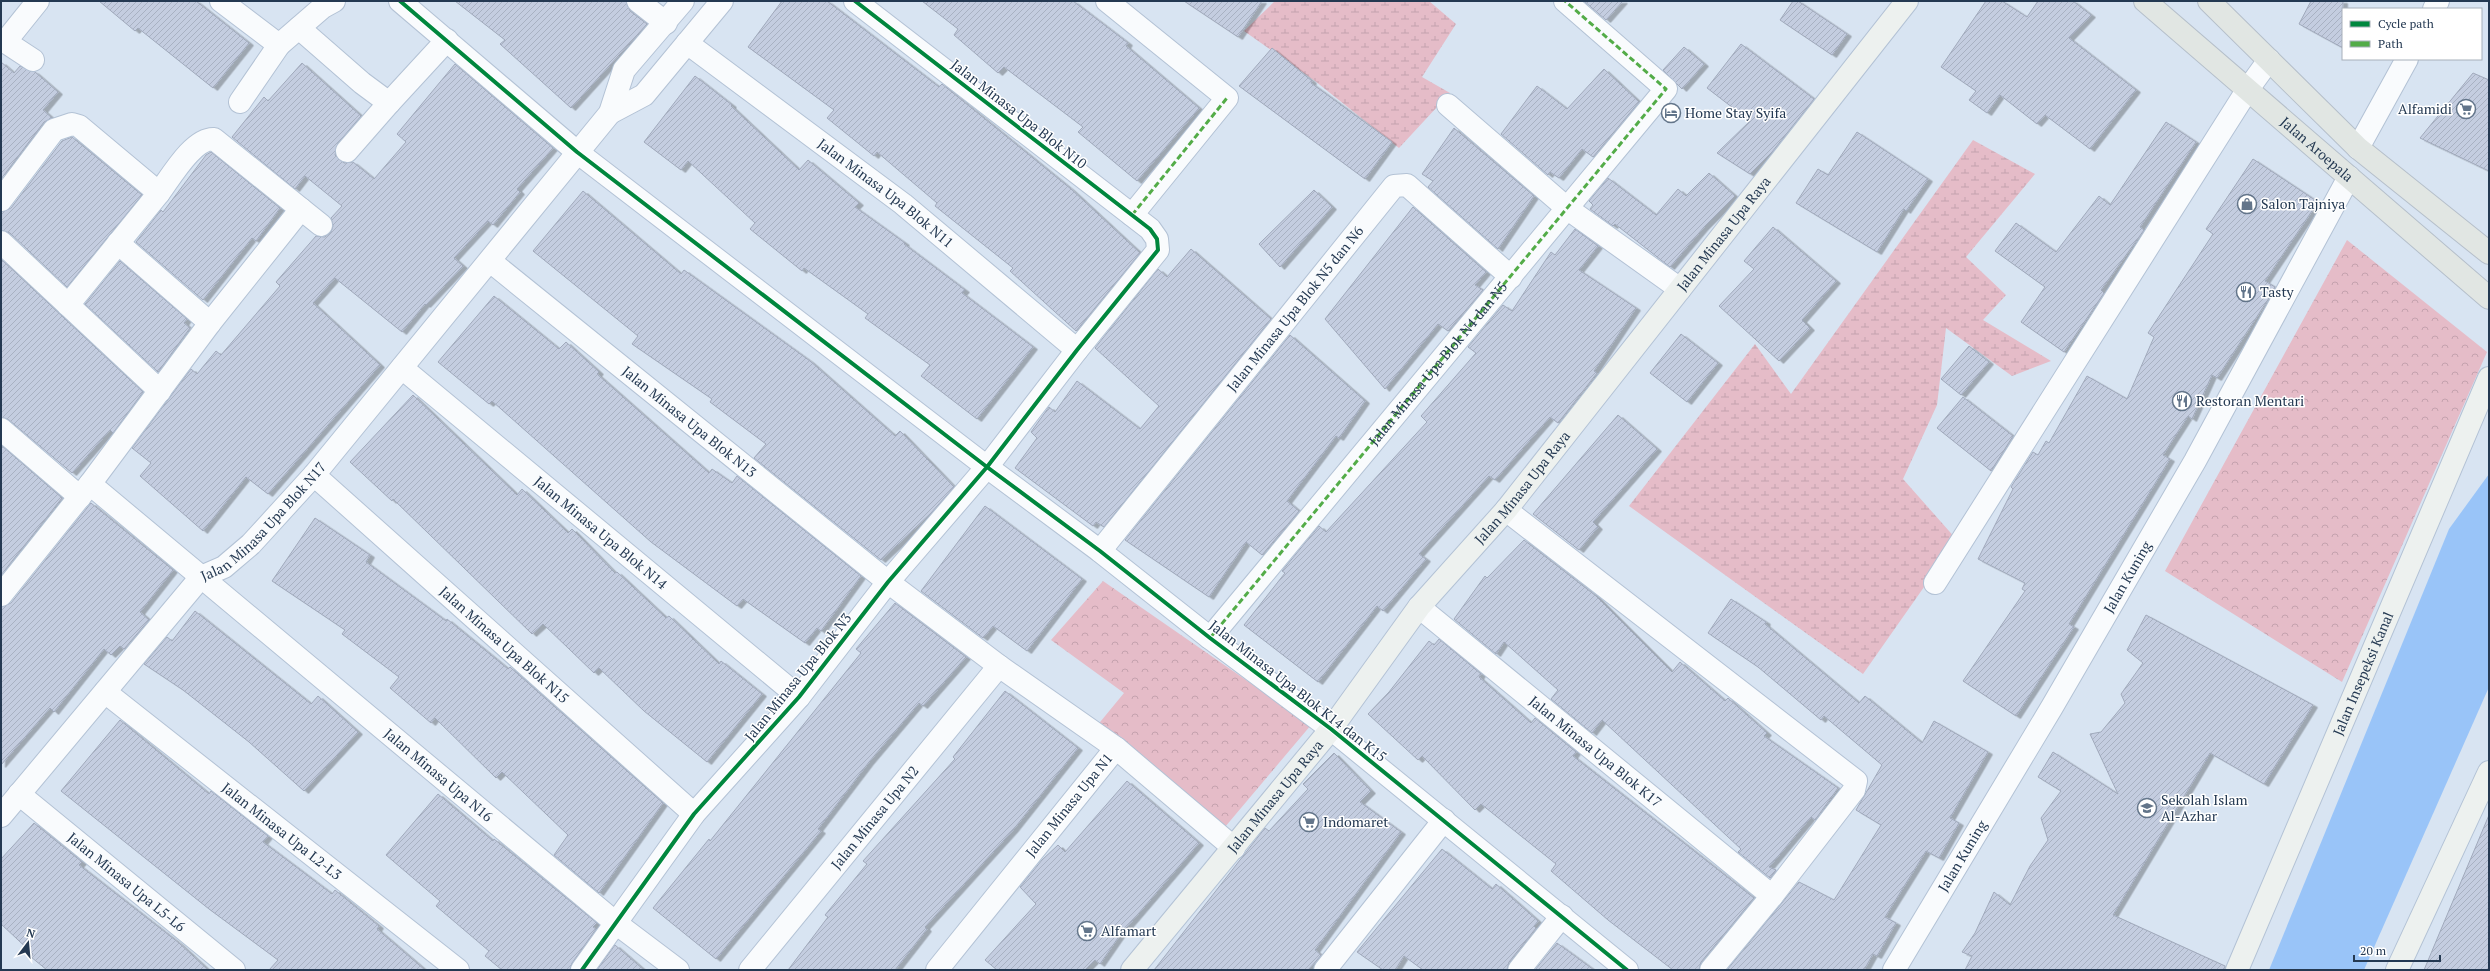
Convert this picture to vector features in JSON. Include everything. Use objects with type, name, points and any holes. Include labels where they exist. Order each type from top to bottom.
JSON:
[{"type":"main road","name":"Jalan Aroepala","points":[[2145,1],[2489,298]]},
{"type":"main road","name":"Jalan Aroepala","points":[[2209,1],[2358,148],[2489,253]]},
{"type":"street","points":[[33,60],[3,40],[38,1]]},
{"type":"street","points":[[220,1],[279,45]]},
{"type":"street","points":[[240,102],[279,45],[334,1]]},
{"type":"street","name":"Jalan Minasa Upa Blok K14 dan K15","points":[[400,1],[448,40],[577,152],[987,467],[1100,551],[1210,638],[1331,729],[1627,970]]},
{"type":"street","points":[[638,1],[666,23]]},
{"type":"street","points":[[610,113],[624,70],[666,23],[683,1]]},
{"type":"street","points":[[610,113],[644,95],[722,1]]},
{"type":"street","name":"Jalan Minasa Upa Blok N10","points":[[855,1],[1132,215],[1154,234],[1159,244],[1158,250]]},
{"type":"street","points":[[1106,1],[1227,98],[1132,215]]},
{"type":"street","name":"Jalan Minasa Upa Blok N4 dan N5","points":[[1210,638],[1511,278],[1666,89],[1565,1]]},
{"type":"street","name":"Jalan Minasa Upa Raya","points":[[1132,970],[1331,729],[1420,606],[1506,510],[1907,1]]},
{"type":"street","points":[[299,28],[362,83],[389,103]]},
{"type":"street","points":[[347,151],[389,103],[448,40]]},
{"type":"street","name":"Jalan Minasa Upa Blok N11","points":[[688,43],[903,204],[1077,350]]},
{"type":"street","points":[[1935,583],[2248,89],[2269,60]]},
{"type":"street","points":[[2358,148],[2406,60]]},
{"type":"street","points":[[1448,105],[1568,209],[1680,289]]},
{"type":"street","name":"Jalan Minasa Upa Blok N17","points":[[1,816],[201,577],[224,567],[252,544],[314,475],[610,113]]},
{"type":"street","points":[[1,200],[54,130],[72,124],[79,126],[159,193]]},
{"type":"street","points":[[68,305],[193,149],[208,139],[214,139],[321,225]]},
{"type":"street","name":"Jalan Kuning","points":[[1894,970],[2052,707],[2195,461],[2349,177]]},
{"type":"street","name":"Jalan Minasa Upa Blok N5 dan N6","points":[[1100,551],[1394,186],[1407,185],[1511,278]]},
{"type":"street","points":[[2,593],[85,490],[210,323],[301,209]]},
{"type":"street","points":[[1,242],[160,391]]},
{"type":"street","points":[[118,243],[210,323]]},
{"type":"street","name":"Jalan Minasa Upa Blok N3","points":[[582,970],[617,924],[694,814],[799,697],[888,582],[987,467],[1077,350],[1158,250]]},
{"type":"street","name":"Jalan Minasa Upa Blok N13","points":[[490,260],[888,582]]},
{"type":"street","name":"Jalan Minasa Upa Blok N14","points":[[402,368],[799,697]]},
{"type":"street","name":"Jalan Insepeksi Kanal","points":[[2237,970],[2489,378]]},
{"type":"street","name":"Jalan Minasa Upa N16","points":[[1,428],[201,577],[617,924],[678,970]]},
{"type":"street","name":"Jalan Minasa Upa Blok N15","points":[[314,475],[694,814]]},
{"type":"street","points":[[1506,510],[1856,781],[1854,790],[1772,896],[1711,970]]},
{"type":"street","name":"Jalan Minasa Upa N1","points":[[888,582],[1000,666],[1116,748],[937,970]]},
{"type":"street","name":"Jalan Minasa Upa Blok K17","points":[[1420,606],[1772,896]]},
{"type":"street","name":"Jalan Minasa Upa N2","points":[[750,970],[1000,666]]},
{"type":"street","name":"Jalan Minasa Upa L2-L3","points":[[106,692],[458,970]]},
{"type":"street","points":[[1116,748],[1234,848]]},
{"type":"street","points":[[2397,970],[2489,772]]},
{"type":"street","name":"Jalan Minasa Upa L5-L6","points":[[19,794],[234,970]]},
{"type":"street","points":[[1325,970],[1444,820]]},
{"type":"street","points":[[1519,970],[1562,916]]},
{"type":"green space","points":[[1275,1],[1429,1],[1456,24],[1422,77],[1450,93],[1399,148],[1315,81],[1244,31]]},
{"type":"green space","points":[[1973,140],[2035,174],[1966,257],[2006,295],[1983,320],[2051,361],[2012,376],[1946,328],[1937,405],[1903,479],[1957,540],[1863,674],[1629,506],[1755,344],[1791,394]]},
{"type":"green space","points":[[2347,240],[2487,352],[2342,682],[2165,571]]},
{"type":"green space","points":[[1103,581],[1311,725],[1225,827],[1096,727],[1124,693],[1051,640]]},
{"type":"water","points":[[2489,474],[2489,687],[2364,970],[2269,970],[2449,529]]},
{"type":"building","points":[[99,1],[196,1],[249,43],[213,88],[138,28],[135,31]]},
{"type":"building","points":[[455,1],[626,1],[630,11],[647,24],[571,108],[500,44],[505,40]]},
{"type":"building","points":[[782,1],[827,1],[939,87],[942,84],[1071,189],[1140,253],[1076,331],[1010,271],[1013,268],[935,206],[937,203],[877,152],[874,156],[827,118],[834,110],[748,47]]},
{"type":"building","points":[[922,1],[1073,1],[1128,43],[1126,46],[1199,108],[1137,181],[1078,132],[1083,127],[1004,67],[998,73],[954,35],[958,29]]},
{"type":"building","points":[[1184,1],[1262,1],[1238,37]]},
{"type":"building","points":[[1584,1],[1623,1],[1606,20]]},
{"type":"building","points":[[1793,1],[1798,1],[1847,34],[1832,55],[1780,20]]},
{"type":"building","points":[[1986,1],[2002,1],[2027,17],[2038,1],[2073,1],[2091,15],[2069,38],[2136,90],[2090,149],[2045,115],[2037,124],[2000,95],[1987,113],[1969,100],[1976,91],[1941,67]]},
{"type":"building","points":[[2311,1],[2343,1],[2342,47],[2299,24]]},
{"type":"building","points":[[1741,44],[1814,99],[1772,152],[1750,174],[1717,153],[1750,121],[1707,88]]},
{"type":"building","points":[[1684,47],[1704,64],[1682,89],[1663,70]]},
{"type":"building","points":[[1272,48],[1312,81],[1311,83],[1392,142],[1365,179],[1239,86]]},
{"type":"building","points":[[1,62],[14,73],[20,66],[35,72],[58,92],[43,110],[52,118],[44,122],[1,179]]},
{"type":"building","points":[[302,63],[361,116],[338,143],[335,155],[344,163],[353,162],[374,179],[406,142],[397,134],[455,64],[553,148],[517,189],[520,192],[493,225],[488,221],[454,258],[463,266],[426,305],[425,304],[402,332],[335,278],[313,303],[380,365],[268,494],[246,477],[203,531],[140,476],[151,463],[132,448],[191,369],[197,374],[216,351],[221,355],[280,286],[276,282],[316,236],[325,237],[331,232],[333,226],[331,218],[342,206],[305,176],[295,189],[232,137],[264,97],[268,101]]},
{"type":"building","points":[[1604,69],[1639,102],[1593,157],[1582,149],[1559,178],[1550,172],[1548,175],[1501,134],[1537,86],[1567,109]]},
{"type":"building","name":"Alfamidi","points":[[2473,73],[2489,80],[2489,171],[2420,138]]},
{"type":"building","points":[[695,76],[732,105],[731,106],[799,170],[808,160],[859,203],[855,207],[905,243],[904,244],[965,290],[962,293],[1033,347],[977,419],[921,376],[930,365],[865,318],[868,314],[804,268],[802,271],[750,229],[755,223],[688,161],[681,170],[644,142]]},
{"type":"building","points":[[2166,122],[2196,142],[2140,227],[2144,230],[2101,290],[2104,293],[2064,352],[2021,322],[2045,287],[1995,251],[2016,223],[2056,252],[2099,196],[2110,205]]},
{"type":"building","points":[[1454,128],[1534,196],[1498,249],[1428,187],[1433,181],[1422,174]]},
{"type":"building","points":[[1857,132],[1928,179],[1906,211],[1904,209],[1877,252],[1796,203],[1818,169],[1828,175]]},
{"type":"building","points":[[72,137],[142,195],[67,287],[10,233],[1,230],[1,212],[11,208],[62,141]]},
{"type":"building","points":[[211,152],[280,208],[256,241],[252,238],[203,300],[136,242],[161,210],[163,212],[206,155]]},
{"type":"building","points":[[2253,159],[2318,202],[2265,281],[2275,287],[2271,295],[2217,378],[2212,375],[2192,419],[2188,416],[2163,455],[2170,459],[2069,624],[2074,627],[2016,716],[1963,681],[2025,591],[2022,589],[2025,583],[1978,559],[2013,489],[2011,487],[2033,452],[2038,455],[2046,441],[2049,443],[2087,376],[2127,399],[2154,337],[2148,333],[2213,234],[2206,229]]},
{"type":"building","points":[[1709,173],[1735,196],[1704,227],[1670,267],[1615,224],[1613,226],[1590,209],[1593,205],[1589,201],[1608,178],[1656,215],[1678,189],[1686,196]]},
{"type":"building","points":[[1314,190],[1332,207],[1280,267],[1259,244]]},
{"type":"building","points":[[583,191],[681,274],[684,270],[810,361],[895,436],[900,431],[954,487],[931,513],[881,560],[754,458],[766,444],[710,402],[712,399],[632,344],[638,336],[533,251]]},
{"type":"building","points":[[1413,207],[1486,272],[1475,285],[1483,290],[1448,331],[1438,324],[1385,389],[1325,319]]},
{"type":"building","points":[[1773,227],[1836,281],[1802,320],[1810,328],[1779,361],[1719,306],[1754,269],[1744,261]]},
{"type":"building","points":[[1575,229],[1598,246],[1579,270],[1636,308],[1594,371],[1597,373],[1558,423],[1550,417],[1495,480],[1489,476],[1419,554],[1426,559],[1383,611],[1377,606],[1318,682],[1244,625],[1285,573],[1282,571],[1319,526],[1326,532],[1427,422],[1421,416],[1476,353],[1468,347],[1503,305],[1512,311],[1551,252],[1555,255]]},
{"type":"building","points":[[1191,249],[1271,319],[1104,527],[1096,522],[1093,526],[1015,468],[1037,438],[1031,432],[1049,407],[1055,412],[1077,381],[1140,429],[1159,406],[1095,348],[1158,269],[1167,277]]},
{"type":"building","points":[[1,259],[143,392],[113,433],[110,430],[72,473],[9,420],[1,417]]},
{"type":"building","points":[[120,261],[187,319],[184,323],[190,328],[158,372],[85,304]]},
{"type":"building","points":[[494,296],[559,349],[566,342],[599,372],[597,374],[709,473],[712,469],[732,483],[737,476],[861,576],[821,631],[817,628],[805,643],[743,599],[737,606],[651,542],[492,401],[489,404],[438,362]]},
{"type":"building","points":[[1681,334],[1718,363],[1687,402],[1650,373]]},
{"type":"building","points":[[1290,335],[1365,401],[1339,438],[1336,436],[1287,501],[1299,511],[1262,555],[1246,542],[1209,597],[1125,540]]},
{"type":"building","points":[[1969,346],[1989,362],[1961,395],[1941,379]]},
{"type":"building","points":[[413,395],[517,495],[522,489],[568,533],[572,529],[615,573],[617,572],[666,618],[669,616],[719,664],[721,661],[762,694],[707,762],[644,711],[599,668],[594,673],[543,624],[532,634],[393,499],[392,501],[350,462]]},
{"type":"building","points":[[1963,397],[2013,436],[1991,471],[1937,428]]},
{"type":"building","points":[[1618,415],[1657,449],[1593,522],[1598,527],[1579,550],[1533,514]]},
{"type":"building","points":[[1,445],[62,498],[1,575]]},
{"type":"building","points":[[91,503],[173,570],[140,612],[149,620],[124,649],[120,646],[111,655],[104,649],[54,712],[50,708],[1,765],[1,607],[11,603]]},
{"type":"building","points":[[985,506],[1082,579],[1027,651],[993,626],[983,638],[921,591]]},
{"type":"building","points":[[315,518],[370,555],[366,562],[446,621],[447,619],[508,669],[510,667],[663,803],[599,893],[554,855],[568,835],[502,772],[496,778],[435,718],[431,723],[390,688],[399,677],[342,634],[345,630],[272,581]]},
{"type":"building","points":[[1524,540],[1596,596],[1672,672],[1680,662],[1725,701],[1728,698],[1767,733],[1764,736],[1838,788],[1815,820],[1811,817],[1769,867],[1776,870],[1770,878],[1738,852],[1741,849],[1602,720],[1592,733],[1551,699],[1558,690],[1504,642],[1496,654],[1454,619],[1485,576],[1487,578]]},
{"type":"building","points":[[1731,599],[1766,622],[1765,624],[1859,703],[1865,696],[1922,743],[1934,721],[1988,752],[1950,818],[1959,823],[1939,858],[1926,851],[1885,917],[1896,923],[1877,956],[1873,954],[1864,970],[1727,970],[1799,882],[1834,900],[1881,825],[1856,810],[1882,765],[1824,716],[1821,720],[1758,667],[1708,633]]},
{"type":"building","points":[[895,603],[966,657],[923,706],[919,703],[869,762],[818,829],[821,831],[716,959],[653,908],[709,839],[710,841],[861,653],[856,649]]},
{"type":"building","points":[[195,611],[311,704],[318,696],[358,732],[304,791],[249,742],[183,690],[144,664],[167,637],[172,641]]},
{"type":"building","points":[[2146,615],[2313,705],[2264,784],[2210,753],[2113,915],[2225,966],[2225,970],[1965,970],[1972,956],[1962,952],[1975,933],[1994,892],[2010,905],[2030,866],[2048,840],[2041,818],[2061,791],[2038,777],[2053,752],[2118,794],[2090,734],[2101,732],[2125,703],[2121,694],[2143,663],[2127,650]]},
{"type":"building","points":[[1439,639],[1481,674],[1479,677],[1531,723],[1535,718],[1576,752],[1573,756],[1754,898],[1701,962],[1699,970],[1673,970],[1608,920],[1551,871],[1556,864],[1481,804],[1475,810],[1422,756],[1418,760],[1368,714],[1389,692],[1429,641],[1434,645]]},
{"type":"building","points":[[1005,691],[1078,748],[1013,830],[925,927],[927,929],[895,970],[788,970],[828,917],[825,915],[867,864],[863,861],[955,759],[953,757]]},
{"type":"building","points":[[120,720],[209,794],[211,791],[268,836],[263,842],[332,894],[335,890],[379,926],[377,929],[425,970],[269,970],[278,960],[209,909],[61,791]]},
{"type":"building","points":[[1334,753],[1371,791],[1360,802],[1401,832],[1315,950],[1321,955],[1317,960],[1308,970],[1154,970],[1265,828],[1269,831],[1308,789],[1303,784]]},
{"type":"building","points":[[1127,781],[1199,843],[1120,935],[1100,964],[1095,960],[1085,970],[997,970],[985,960],[1036,904],[1020,887],[1042,860],[1058,845],[1065,852]]},
{"type":"building","points":[[438,794],[493,841],[494,839],[597,923],[593,927],[596,929],[572,963],[570,970],[502,970],[485,956],[489,951],[436,906],[440,901],[386,855]]},
{"type":"building","points":[[2489,815],[2489,970],[2424,970]]},
{"type":"building","points":[[34,823],[82,862],[79,865],[179,943],[208,970],[47,970],[31,957],[33,954],[1,924],[1,859]]},
{"type":"building","points":[[1442,849],[1492,889],[1496,884],[1538,921],[1534,926],[1536,928],[1509,962],[1507,970],[1423,970],[1404,956],[1395,970],[1383,970],[1357,952]]},
{"type":"building","points":[[1557,943],[1594,970],[1535,970]]},
{"type":"building","points":[[615,945],[644,970],[597,970]]},
{"type":"marked path","points":[[1210,638],[1666,89],[1565,1]]},
{"type":"marked path","points":[[1132,215],[1227,98]]},
{"type":"cycle path","points":[[400,1],[577,152],[987,467],[1100,551],[1210,638],[1331,729],[1627,970]]},
{"type":"cycle path","points":[[582,970],[694,814],[799,697],[888,582],[987,467],[1077,350],[1158,250],[1157,239],[1150,229],[855,1]]},
{"type":"place","name":"Alfamidi","points":[[2466,109]]},
{"type":"place","name":"Home Stay Syifa","points":[[1671,113]]},
{"type":"place","name":"Salon Tajniya","points":[[2247,204]]},
{"type":"place","name":"Tasty","points":[[2246,292]]},
{"type":"place","name":"Restoran Mentari","points":[[2182,401]]},
{"type":"place","name":"Sekolah Islam Al-Azhar","points":[[2147,808]]},
{"type":"place","name":"Indomaret","points":[[1309,822]]},
{"type":"place","name":"Alfamart","points":[[1087,931]]}]
